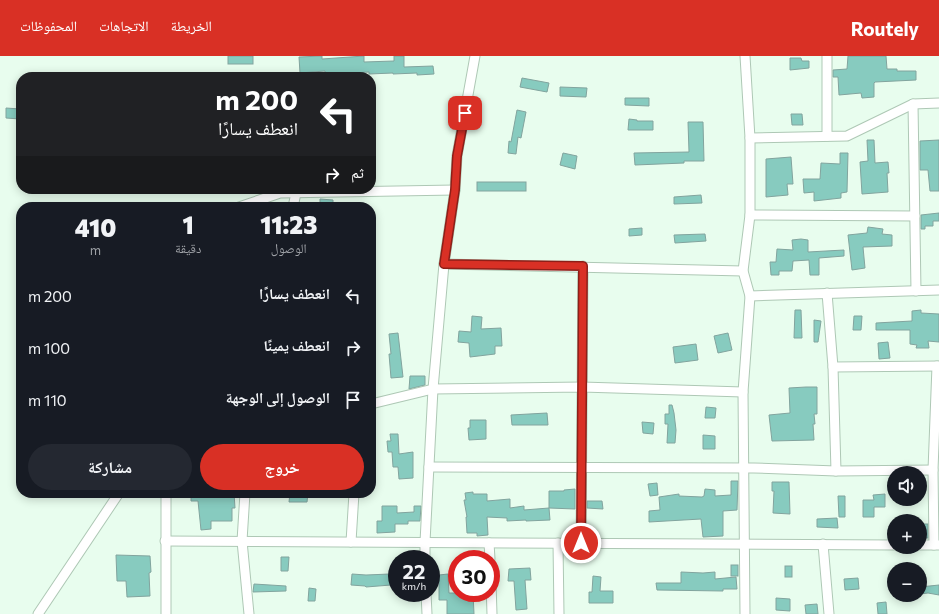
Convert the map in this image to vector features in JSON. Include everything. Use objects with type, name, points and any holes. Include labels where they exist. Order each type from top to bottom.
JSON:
[{"type":"street","points":[[425,550],[433,389],[444,264],[455,190],[457,156],[475,56]]},
{"type":"street","points":[[745,56],[750,138],[750,215],[743,271],[750,296],[744,392],[745,614]]},
{"type":"street","points":[[827,56],[827,136]]},
{"type":"street","points":[[750,138],[847,136],[913,104],[939,103]]},
{"type":"street","points":[[913,104],[916,291]]},
{"type":"street","points":[[376,191],[455,190]]},
{"type":"street","points":[[255,202],[280,194]]},
{"type":"street","points":[[750,215],[915,216]]},
{"type":"street","points":[[444,264],[583,266],[743,271]]},
{"type":"street","points":[[581,543],[583,266]]},
{"type":"street","points":[[750,296],[939,290]]},
{"type":"street","points":[[828,294],[833,367],[836,471]]},
{"type":"street","points":[[833,367],[938,366],[932,470],[936,545]]},
{"type":"street","points":[[376,403],[433,389],[582,387],[744,392]]},
{"type":"street","points":[[429,467],[744,468],[836,471],[932,470]]},
{"type":"street","points":[[38,614],[115,498]]},
{"type":"street","points":[[166,498],[166,614]]},
{"type":"street","points":[[244,498],[242,541],[249,614]]},
{"type":"street","points":[[351,542],[354,498]]},
{"type":"street","points":[[165,541],[887,545]]},
{"type":"street","points":[[489,543],[489,550]]},
{"type":"street","points":[[558,543],[559,614]]},
{"type":"street","points":[[823,544],[829,614]]},
{"type":"street","points":[[426,602],[427,614]]},
{"type":"street","points":[[492,602],[492,614]]},
{"type":"building","points":[[228,56],[253,56],[253,64],[228,64]]},
{"type":"building","points":[[322,56],[322,59],[364,56],[364,62],[394,61],[394,56],[404,56],[404,67],[433,66],[434,74],[417,75],[417,73],[376,74],[376,72],[325,71],[300,72],[299,57]]},
{"type":"building","points":[[848,56],[886,56],[887,69],[897,69],[897,71],[916,71],[916,80],[875,82],[874,97],[862,98],[861,93],[839,95],[838,77],[833,77],[833,70],[847,69]]},
{"type":"building","points":[[790,58],[801,58],[802,61],[809,61],[809,68],[790,70]]},
{"type":"building","points":[[522,78],[549,83],[547,92],[520,87]]},
{"type":"building","points":[[560,87],[587,88],[586,97],[560,96]]},
{"type":"building","points":[[625,98],[649,98],[649,106],[625,105]]},
{"type":"building","points":[[6,108],[16,109],[16,119],[6,118]]},
{"type":"building","points":[[517,110],[526,112],[521,138],[518,137],[516,154],[508,153],[509,141],[511,142]]},
{"type":"building","points":[[791,114],[802,114],[803,125],[792,125]]},
{"type":"building","points":[[629,119],[637,121],[653,121],[653,130],[628,130]]},
{"type":"building","points":[[688,122],[703,122],[704,161],[635,165],[634,153],[689,152]]},
{"type":"building","points":[[867,140],[874,140],[875,163],[888,162],[888,192],[862,194],[860,162],[868,161]]},
{"type":"building","points":[[939,140],[939,191],[930,191],[928,170],[920,170],[920,141]]},
{"type":"building","points":[[563,153],[577,156],[575,169],[560,165]]},
{"type":"building","points":[[840,153],[848,153],[847,192],[841,193],[841,198],[814,201],[814,192],[804,193],[803,179],[820,179],[821,163],[840,164]]},
{"type":"building","points":[[791,157],[793,184],[787,184],[788,195],[766,197],[766,159]]},
{"type":"building","points":[[477,182],[526,182],[526,191],[477,191]]},
{"type":"building","points":[[701,195],[702,203],[674,204],[674,197]]},
{"type":"building","points":[[320,199],[333,200],[333,202],[320,202]]},
{"type":"building","points":[[939,213],[939,221],[933,221],[933,226],[925,226],[925,229],[921,229],[921,215]]},
{"type":"building","points":[[868,227],[883,229],[882,234],[892,235],[892,246],[863,247],[865,268],[852,270],[848,235],[867,233]]},
{"type":"building","points":[[642,228],[642,235],[629,236],[629,229]]},
{"type":"building","points":[[705,234],[706,241],[675,243],[674,235]]},
{"type":"building","points":[[792,240],[808,240],[808,252],[844,250],[844,256],[819,258],[819,275],[810,275],[809,260],[793,261],[792,271],[779,271],[779,275],[771,275],[770,262],[776,262],[777,249],[793,250]]},
{"type":"building","points":[[795,310],[801,310],[802,338],[794,338]]},
{"type":"building","points":[[921,310],[921,313],[939,314],[939,342],[928,341],[929,348],[916,348],[917,345],[910,344],[910,330],[876,330],[876,323],[912,321],[912,311]]},
{"type":"building","points":[[472,316],[482,317],[481,329],[501,328],[502,346],[495,346],[495,354],[470,357],[469,343],[458,342],[459,331],[471,332]]},
{"type":"building","points":[[854,316],[862,316],[861,330],[853,330]]},
{"type":"building","points":[[814,320],[821,321],[818,342],[814,342]]},
{"type":"building","points":[[398,333],[403,377],[391,378],[389,334]]},
{"type":"building","points":[[728,333],[732,350],[718,353],[714,336]]},
{"type":"building","points":[[888,342],[890,358],[879,359],[878,343]]},
{"type":"building","points":[[696,344],[698,360],[675,363],[673,347]]},
{"type":"building","points":[[410,376],[425,376],[425,385],[409,389]]},
{"type":"building","points":[[817,387],[817,414],[814,414],[815,424],[813,424],[814,440],[772,441],[769,415],[790,413],[789,388]]},
{"type":"building","points":[[669,405],[672,405],[674,413],[676,430],[675,443],[667,443],[668,424],[665,424],[665,414],[669,414]]},
{"type":"building","points":[[706,407],[716,408],[715,418],[705,418]]},
{"type":"building","points":[[547,413],[548,425],[512,425],[511,415]]},
{"type":"building","points":[[470,420],[486,420],[486,439],[469,440],[468,428],[470,428]]},
{"type":"building","points":[[642,422],[654,423],[653,434],[643,433]]},
{"type":"building","points":[[390,434],[398,434],[399,454],[413,452],[413,478],[399,479],[398,467],[393,467],[392,452],[388,452],[387,441],[391,441]]},
{"type":"building","points":[[703,435],[715,436],[715,449],[703,449]]},
{"type":"building","points":[[731,481],[738,481],[737,510],[723,511],[723,536],[703,537],[701,519],[649,522],[649,511],[660,510],[659,497],[679,494],[679,496],[702,497],[704,496],[705,489],[715,490],[715,496],[731,495]]},
{"type":"building","points":[[772,482],[789,482],[790,514],[773,513],[774,491],[772,491]]},
{"type":"building","points":[[657,483],[658,495],[650,496],[648,484]]},
{"type":"building","points":[[575,489],[575,509],[549,508],[549,491]]},
{"type":"building","points":[[473,492],[473,494],[487,494],[487,501],[510,499],[510,508],[524,506],[524,510],[549,508],[550,520],[507,521],[507,518],[487,517],[488,535],[477,536],[477,533],[467,533],[467,517],[464,500],[466,500],[465,493]]},
{"type":"building","points":[[885,494],[885,507],[874,507],[874,517],[863,517],[863,500],[874,500],[873,495]]},
{"type":"building","points":[[838,496],[845,496],[845,517],[839,517]]},
{"type":"building","points":[[191,498],[234,498],[235,508],[232,508],[232,521],[211,521],[211,529],[201,530],[198,501],[191,501]]},
{"type":"building","points":[[289,498],[307,498],[307,502],[289,502]]},
{"type":"building","points":[[587,501],[602,501],[603,509],[587,508]]},
{"type":"building","points":[[382,506],[397,506],[397,513],[414,512],[414,506],[421,506],[420,521],[408,521],[408,524],[395,524],[395,532],[377,533],[377,521],[382,521]]},
{"type":"building","points":[[837,518],[838,528],[817,527],[817,519]]},
{"type":"building","points":[[927,524],[928,524],[927,538]]},
{"type":"building","points":[[116,555],[150,556],[150,596],[127,597],[126,581],[117,581]]},
{"type":"building","points":[[281,557],[289,557],[288,571],[281,571]]},
{"type":"building","points":[[731,565],[738,565],[738,576],[731,576]]},
{"type":"building","points":[[785,566],[792,566],[792,577],[785,577]]},
{"type":"building","points":[[530,568],[531,580],[525,580],[527,609],[516,610],[514,581],[508,581],[509,569]]},
{"type":"building","points":[[681,572],[715,572],[715,579],[736,577],[737,589],[723,589],[723,591],[657,590],[656,583],[681,583]]},
{"type":"building","points":[[352,574],[388,574],[388,585],[366,587],[351,585]]},
{"type":"building","points":[[448,574],[448,602],[473,602],[474,614],[447,614],[447,600],[440,600],[440,575]]},
{"type":"building","points":[[593,576],[601,577],[600,591],[613,591],[613,603],[589,603],[589,592],[592,592]]},
{"type":"building","points":[[858,578],[859,589],[845,590],[844,579]]},
{"type":"building","points":[[254,584],[286,586],[286,591],[253,592]]},
{"type":"building","points":[[939,585],[939,595],[927,593],[927,586]]},
{"type":"building","points":[[309,588],[316,589],[315,601],[308,601]]},
{"type":"building","points":[[776,598],[790,599],[790,611],[776,610]]},
{"type":"building","points":[[886,602],[887,614],[878,614],[877,603]]},
{"type":"building","points":[[817,604],[818,614],[806,614],[805,605]]},
{"type":"route","points":[[465,113],[457,156],[455,190],[444,264],[583,266],[581,543]]}]
